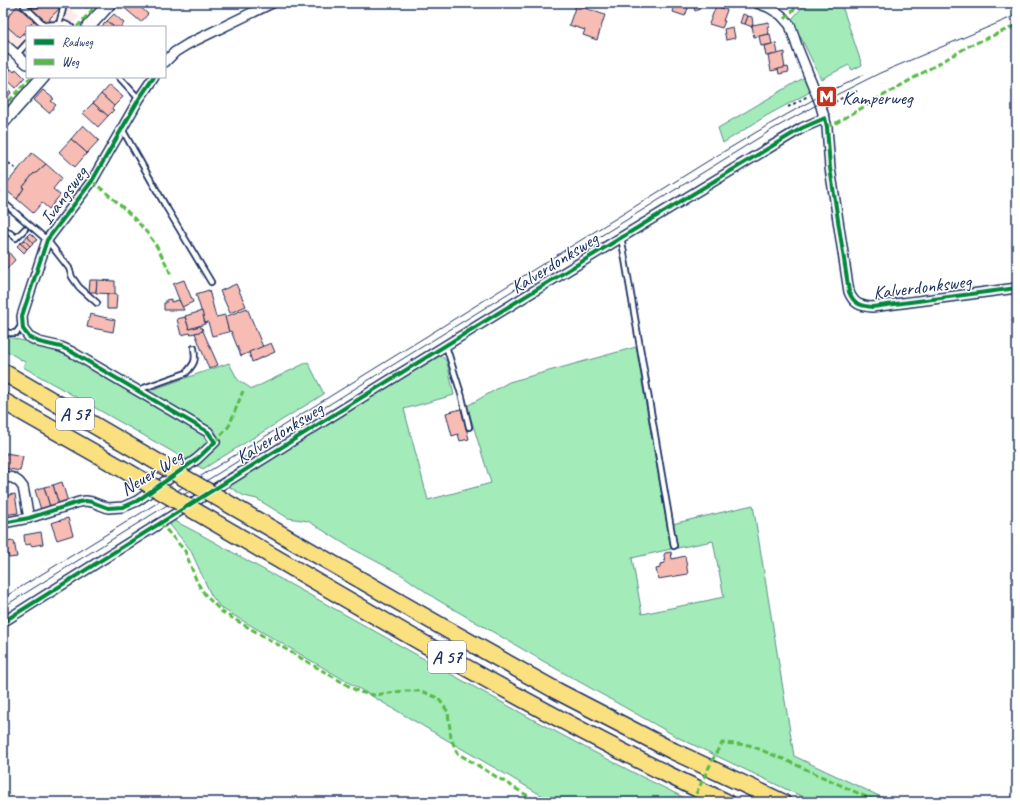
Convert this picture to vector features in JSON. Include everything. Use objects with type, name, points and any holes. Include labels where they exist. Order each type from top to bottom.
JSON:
[{"type":"highway","name":"A 57","points":[[3,372],[234,507],[557,691],[673,751],[782,802]]},
{"type":"highway","name":"A 57","points":[[3,401],[460,664],[554,716],[663,772],[726,802]]},
{"type":"main road","points":[[89,26],[110,3]]},
{"type":"main road","points":[[3,122],[42,78]]},
{"type":"street","points":[[166,61],[175,52],[188,44],[272,3]]},
{"type":"street","points":[[757,3],[768,7],[781,15],[790,24],[823,114]]},
{"type":"street","points":[[3,43],[26,63]]},
{"type":"street","name":"Ivangsweg","points":[[23,323],[22,316],[47,240],[92,181],[139,99],[153,78]]},
{"type":"street","name":"Kalverdonksweg","points":[[3,622],[226,481],[446,346],[621,236],[823,114],[827,127],[830,168],[849,292],[852,299],[863,306],[872,307],[1017,288]]},
{"type":"street","points":[[23,323],[23,329],[29,337],[39,342],[70,351],[137,390]]},
{"type":"street","name":"Neuer Weg","points":[[3,523],[29,518],[86,501],[108,508],[123,507],[136,501],[197,459],[215,442],[208,432],[137,390]]},
{"type":"street","points":[[3,476],[13,478],[23,487],[29,518]]},
{"type":"lane","points":[[24,3],[24,6],[43,24],[65,24],[69,26]]},
{"type":"lane","points":[[58,25],[63,9],[61,4]]},
{"type":"lane","points":[[17,54],[26,44]]},
{"type":"lane","points":[[120,78],[139,99]]},
{"type":"lane","points":[[122,129],[211,282]]},
{"type":"lane","points":[[3,202],[47,240],[70,268],[72,277],[79,287],[97,303]]},
{"type":"lane","points":[[3,230],[10,232],[15,239],[24,230]]},
{"type":"lane","name":"Kalverdonksweg","points":[[621,236],[674,546]]},
{"type":"lane","points":[[3,330],[9,333],[16,333],[23,323]]},
{"type":"lane","points":[[446,346],[462,397],[469,427]]},
{"type":"lane","points":[[137,390],[186,373],[196,361],[194,348]]},
{"type":"path","points":[[823,114],[836,101],[857,91]]},
{"type":"path","points":[[788,106],[816,92]]},
{"type":"path","points":[[4,159],[18,171]]},
{"type":"shaded area","points":[[16,3],[65,3],[79,17],[71,26],[26,26],[26,55],[3,36],[3,17]]},
{"type":"green space","points":[[806,3],[841,3],[862,65],[852,70],[849,65],[821,79],[792,19]]},
{"type":"green space","points":[[805,77],[810,92],[766,116],[723,143],[718,128]]},
{"type":"green space","points":[[3,334],[68,353],[137,395],[229,363],[238,380],[252,389],[308,362],[324,394],[203,469],[23,367],[25,362],[3,349]]},
{"type":"green space","points":[[636,347],[671,549],[632,558],[642,614],[724,597],[713,541],[677,548],[672,524],[753,505],[794,756],[892,802],[815,802],[792,792],[679,738],[436,599],[402,575],[351,548],[308,521],[288,518],[257,499],[244,496],[228,486],[401,378],[440,356],[447,362],[454,395],[404,409],[428,500],[491,483],[467,406],[509,382]]},
{"type":"green space","points":[[173,520],[531,718],[693,802],[553,802],[221,608],[211,595],[190,549],[170,525]]},
{"type":"building","points":[[28,3],[54,3],[58,7],[45,21]]},
{"type":"building","points":[[46,3],[56,3],[60,8],[50,18],[50,26],[26,26],[26,34],[22,34],[20,9],[42,7]]},
{"type":"building","points":[[81,3],[92,3],[87,8]]},
{"type":"building","points":[[124,3],[142,3],[139,6],[148,14],[141,22],[122,6]]},
{"type":"building","points":[[676,3],[690,3],[685,16],[673,12]]},
{"type":"building","points":[[693,3],[699,3],[700,9],[695,11]]},
{"type":"building","points":[[576,5],[605,15],[597,40],[583,35],[585,30],[569,25]]},
{"type":"building","points":[[17,6],[34,21],[29,26],[26,26],[26,30],[19,37],[3,23]]},
{"type":"building","points":[[716,6],[727,10],[722,28],[709,24]]},
{"type":"building","points":[[114,14],[124,23],[122,26],[113,26],[107,21]]},
{"type":"building","points":[[743,14],[748,16],[745,24],[740,23]]},
{"type":"building","points":[[748,16],[752,17],[752,27],[745,24]]},
{"type":"building","points":[[107,21],[113,26],[102,26]]},
{"type":"building","points":[[769,22],[769,26],[767,27],[769,34],[754,37],[752,25]]},
{"type":"building","points":[[733,27],[735,38],[726,40],[724,29]]},
{"type":"building","points":[[770,34],[772,44],[761,46],[759,36]]},
{"type":"building","points":[[776,43],[778,54],[766,56],[764,46]]},
{"type":"building","points":[[785,52],[785,55],[783,56],[785,68],[771,71],[768,56]]},
{"type":"building","points":[[5,64],[11,69],[3,77],[3,66]]},
{"type":"building","points":[[788,67],[789,72],[779,74],[778,69]]},
{"type":"building","points":[[11,69],[14,72],[16,69],[25,78],[16,88],[4,77]]},
{"type":"building","points":[[3,84],[12,92],[3,102]]},
{"type":"building","points":[[109,85],[123,97],[114,106],[101,94]]},
{"type":"building","points":[[43,90],[54,99],[51,101],[56,105],[49,113],[34,100]]},
{"type":"building","points":[[101,94],[114,106],[112,109],[114,110],[108,116],[93,103]]},
{"type":"building","points":[[93,103],[108,116],[98,127],[83,113]]},
{"type":"building","points":[[83,125],[99,140],[87,153],[71,139]]},
{"type":"building","points":[[71,139],[87,153],[75,167],[59,152]]},
{"type":"building","points":[[32,153],[46,164],[35,174],[34,173],[23,187],[24,188],[17,199],[3,188]]},
{"type":"building","points":[[46,164],[62,178],[53,189],[60,195],[49,209],[42,203],[33,213],[17,199],[24,188],[23,187],[34,173],[35,174]]},
{"type":"building","points":[[30,233],[37,240],[33,243],[27,236]]},
{"type":"building","points":[[27,236],[33,243],[30,246],[24,240]]},
{"type":"building","points":[[24,240],[30,246],[27,249],[20,243]]},
{"type":"building","points":[[20,243],[27,249],[24,253],[17,246]]},
{"type":"building","points":[[3,245],[15,260],[3,273]]},
{"type":"building","points":[[90,280],[97,280],[96,292],[89,292]]},
{"type":"building","points":[[97,280],[115,281],[115,294],[96,293]]},
{"type":"building","points":[[184,280],[193,302],[182,307],[173,284]]},
{"type":"building","points":[[236,284],[246,306],[230,313],[220,291]]},
{"type":"building","points":[[209,290],[216,317],[225,315],[229,332],[212,336],[208,322],[205,323],[196,294]]},
{"type":"building","points":[[107,294],[117,294],[116,309],[107,309]]},
{"type":"building","points":[[171,299],[171,302],[179,300],[184,310],[164,310],[164,303],[166,303],[166,300]]},
{"type":"building","points":[[247,308],[263,347],[241,356],[231,331],[229,332],[225,317]]},
{"type":"building","points":[[202,311],[205,324],[189,329],[185,316]]},
{"type":"building","points":[[90,314],[115,320],[113,332],[87,327]]},
{"type":"building","points":[[185,317],[189,329],[200,326],[203,331],[181,335],[177,319]]},
{"type":"building","points":[[203,331],[218,365],[209,369],[195,333]]},
{"type":"building","points":[[271,343],[275,352],[252,362],[249,352]]},
{"type":"building","points":[[461,409],[469,439],[460,441],[458,434],[452,436],[446,413]]},
{"type":"building","points":[[6,453],[23,456],[20,471],[3,468]]},
{"type":"building","points":[[62,482],[68,502],[59,505],[53,485]]},
{"type":"building","points":[[53,485],[59,505],[50,507],[44,487]]},
{"type":"building","points":[[44,487],[50,507],[41,510],[35,490]]},
{"type":"building","points":[[15,494],[18,513],[3,515],[3,496]]},
{"type":"building","points":[[68,518],[73,535],[57,540],[51,523]]},
{"type":"building","points":[[41,532],[43,544],[31,546],[31,544],[25,545],[24,535]]},
{"type":"building","points":[[14,541],[17,557],[9,558],[8,554],[4,555],[3,542]]},
{"type":"building","points":[[671,552],[672,559],[685,556],[688,574],[658,579],[656,569],[660,568],[660,564],[665,563],[665,553]]},
{"type":"tram line","points":[[3,607],[773,129],[820,103],[880,73],[1017,15]]},
{"type":"tram line","points":[[3,598],[708,161],[818,97],[863,75]]},
{"type":"marked path","points":[[78,26],[98,3]]},
{"type":"marked path","points":[[785,19],[800,3]]},
{"type":"marked path","points":[[827,127],[969,46],[1017,25]]},
{"type":"marked path","points":[[3,108],[30,78]]},
{"type":"marked path","points":[[92,181],[127,211],[151,237],[171,275]]},
{"type":"marked path","points":[[215,442],[229,426],[243,391]]},
{"type":"marked path","points":[[160,523],[185,551],[197,582],[206,596],[222,612],[359,692],[374,695],[404,691],[421,691],[438,698],[448,712],[451,738],[457,753],[538,802]]},
{"type":"marked path","points":[[692,802],[722,743],[749,745],[788,761],[877,802]]},
{"type":"cycle path","points":[[3,523],[29,518],[86,501],[108,508],[123,507],[137,501],[197,459],[215,442],[208,432],[70,351],[61,347],[39,342],[29,337],[23,329],[22,316],[47,240],[92,181],[139,99],[153,78]]},
{"type":"cycle path","points":[[3,622],[501,311],[802,128],[825,118],[830,168],[849,292],[855,302],[864,306],[872,307],[1017,288]]},
{"type":"place","name":"Kamperweg","points":[[827,97]]}]
